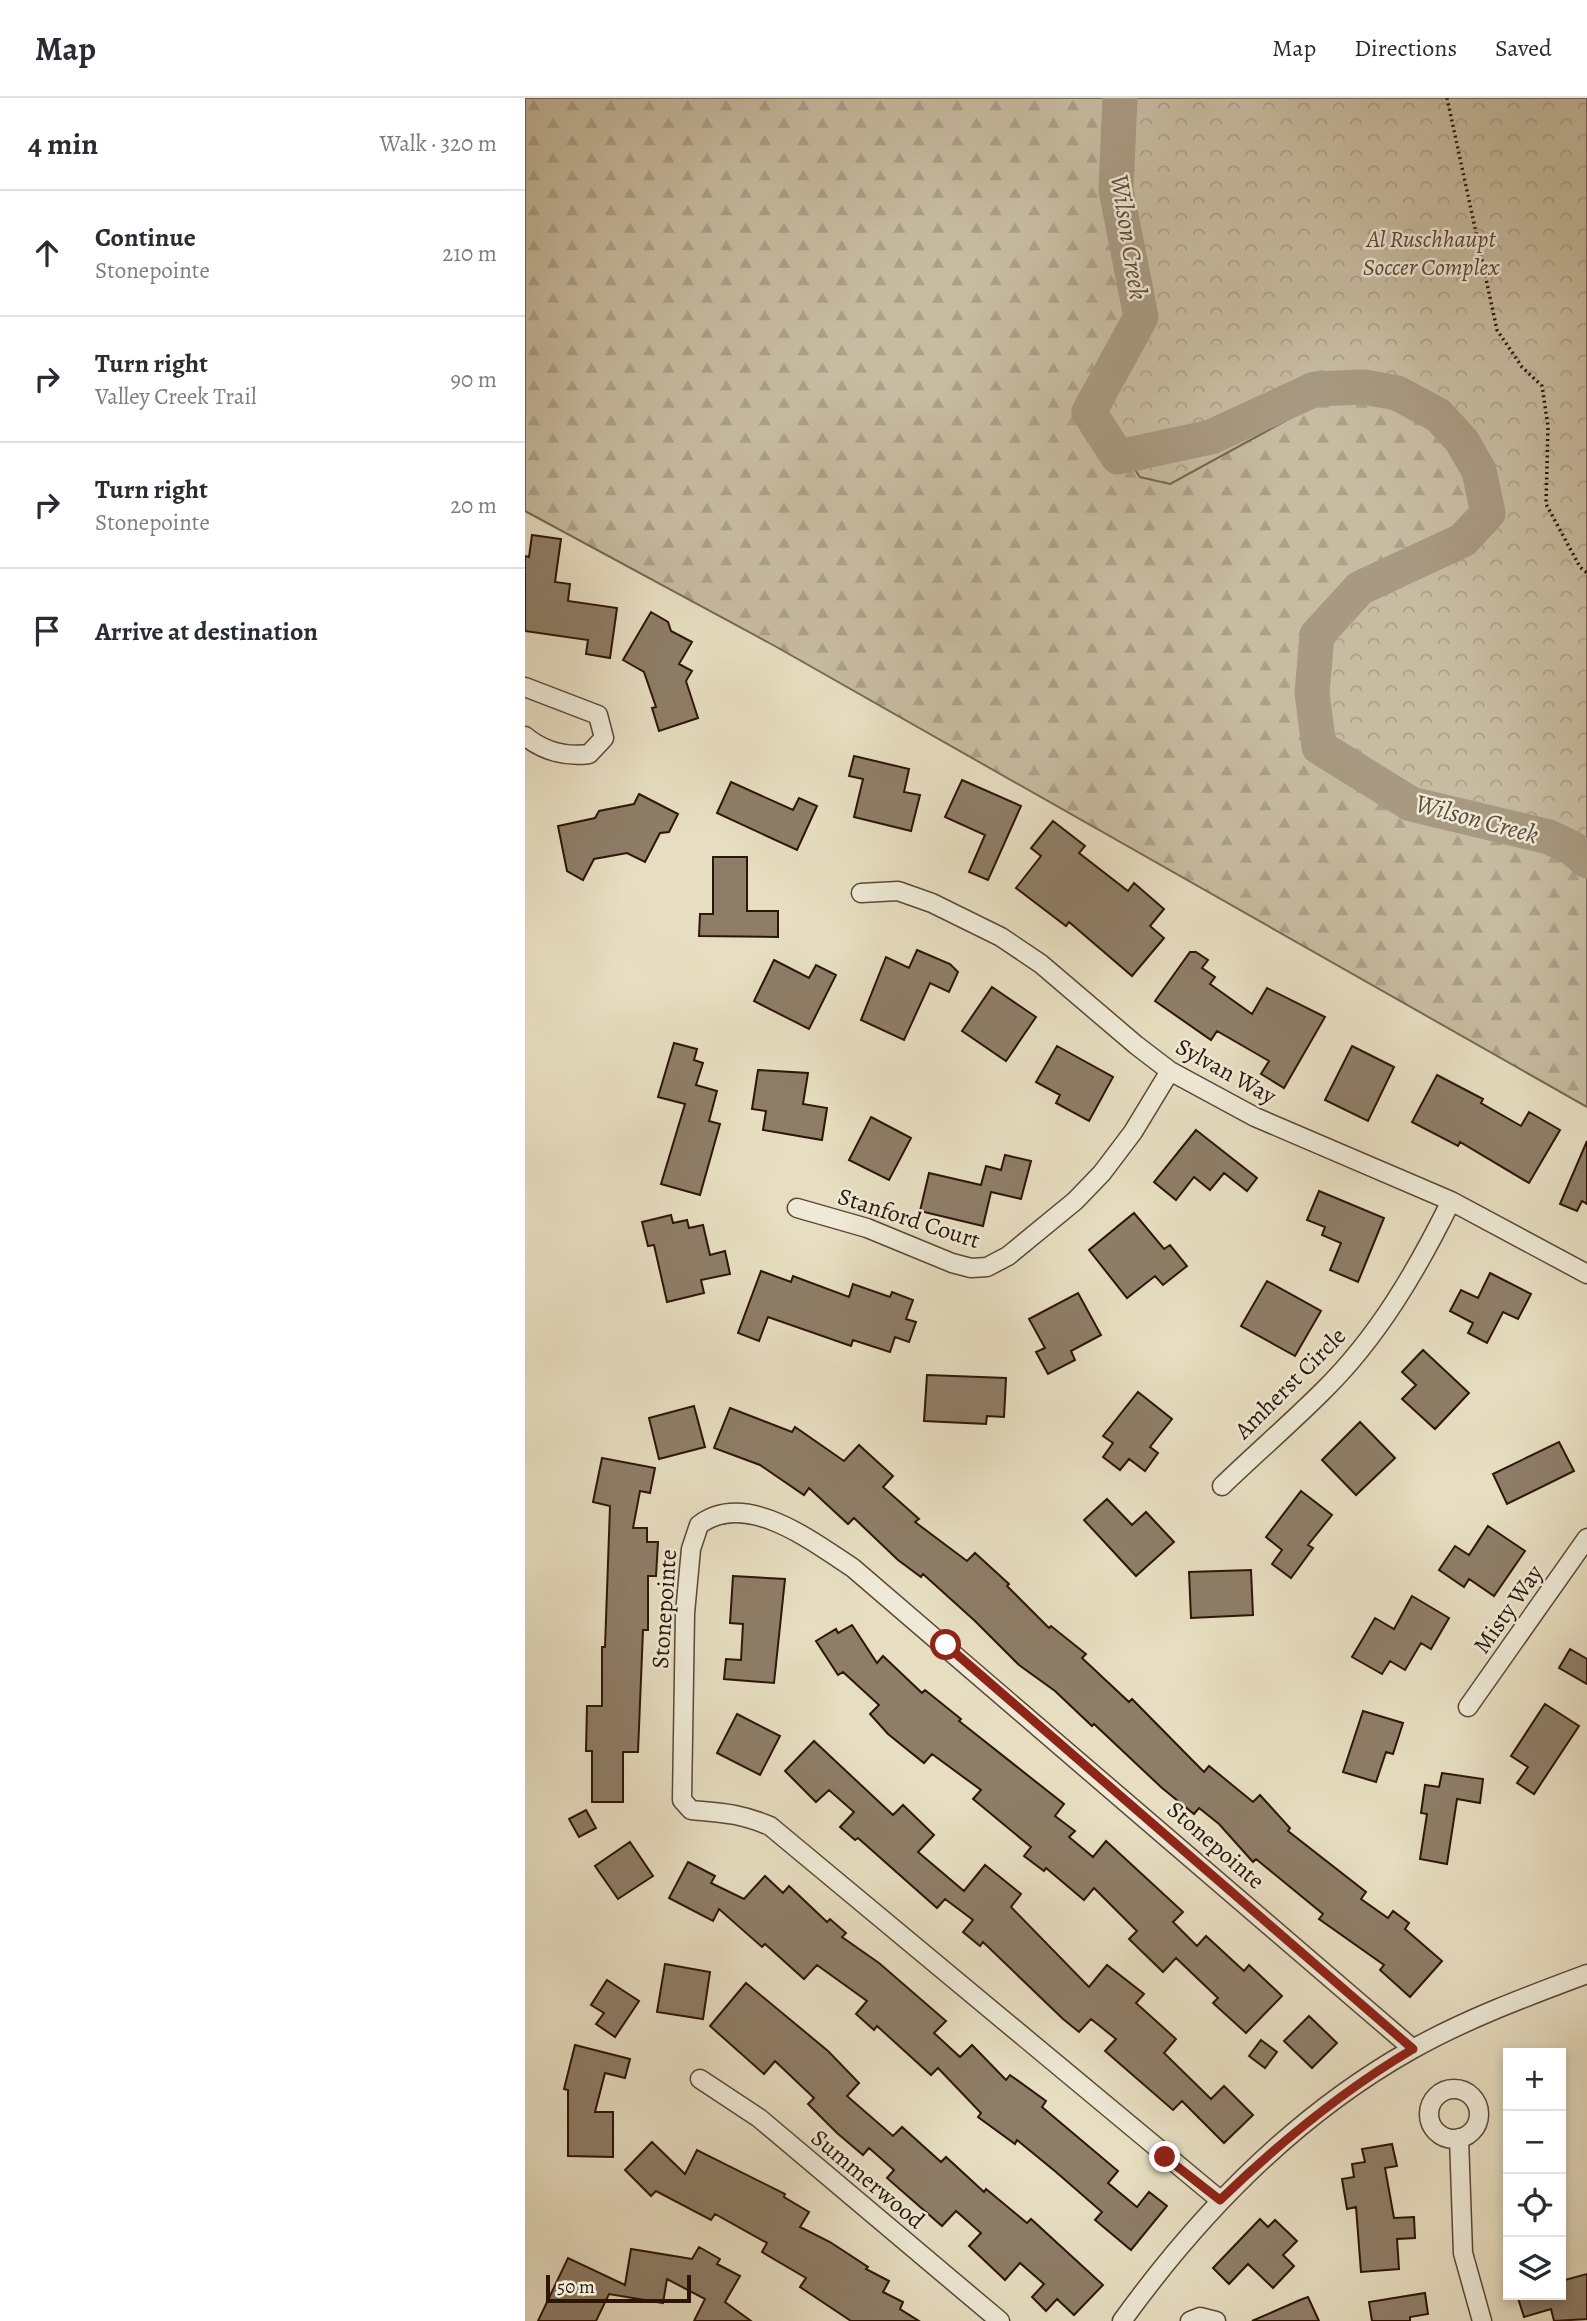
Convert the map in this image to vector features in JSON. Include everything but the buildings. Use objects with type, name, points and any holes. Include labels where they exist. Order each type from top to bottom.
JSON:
[{"type":"street","points":[[525,687],[598,715],[604,738],[589,754],[576,756],[557,753],[525,736]]},
{"type":"street","name":"Sylvan Way","points":[[861,893],[898,891],[932,903],[1001,937],[1041,964],[1170,1071],[1255,1117],[1451,1201],[1587,1274]]},
{"type":"street","name":"Stanford Court","points":[[797,1208],[866,1228],[952,1263],[971,1268],[987,1267],[1018,1248],[1075,1201],[1102,1173],[1133,1132],[1170,1071]]},
{"type":"street","name":"Amherst Circle","points":[[1221,1486],[1323,1391],[1367,1341],[1415,1270],[1451,1201]]},
{"type":"street","name":"Stonepointe","points":[[1220,2200],[770,1826],[744,1814],[722,1810],[691,1810],[682,1800],[685,1613],[691,1549],[699,1525],[722,1513],[753,1514],[814,1543],[853,1568],[1413,2049]]},
{"type":"street","name":"Misty Way","points":[[1468,1707],[1587,1538]]},
{"type":"street","points":[[1122,2321],[1181,2244],[1220,2200],[1300,2126],[1377,2070],[1413,2049],[1534,1993],[1587,1974]]},
{"type":"street","name":"Summerwood","points":[[700,2079],[759,2118],[1000,2321]]},
{"type":"street","points":[[1459,2138],[1463,2253],[1482,2321]]},
{"type":"street","points":[[1190,2321],[1205,2317],[1216,2321]]},
{"type":"path","points":[[1447,98],[1497,330],[1522,367],[1542,386],[1548,426],[1546,504],[1580,567],[1587,573]]},
{"type":"green space","points":[[525,98],[1131,98],[1115,114],[1134,313],[1088,400],[1170,484],[1347,387],[1416,409],[1490,495],[1430,564],[1362,597],[1392,803],[1562,848],[1587,873],[1587,1107],[773,645],[525,511]]},
{"type":"green space","name":"Al Ruschhaupt Soccer Complex","points":[[1131,98],[1587,98],[1587,873],[1562,848],[1392,803],[1319,735],[1312,629],[1362,597],[1430,564],[1490,495],[1416,409],[1347,387],[1170,484],[1140,477],[1088,400],[1134,313],[1115,114]]},
{"type":"waterway","name":"Wilson Creek","points":[[1120,98],[1116,190],[1141,317],[1089,412],[1118,457],[1211,437],[1315,389],[1364,387],[1397,393],[1438,415],[1462,441],[1479,471],[1488,513],[1463,540],[1360,588],[1317,635],[1312,693],[1319,747],[1411,804],[1549,837],[1572,848],[1587,861]]},
{"type":"route","points":[[946,1645],[1413,2049],[1377,2070],[1300,2126],[1220,2200],[1165,2157]]}]
